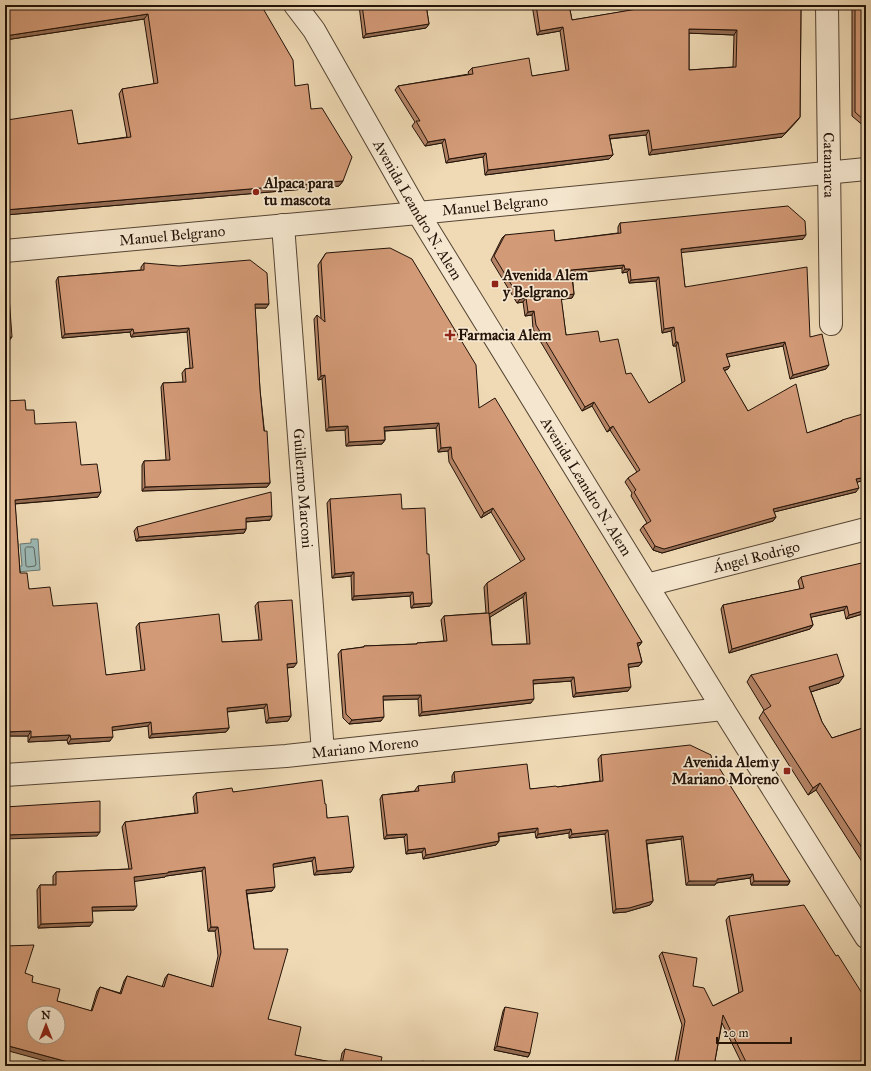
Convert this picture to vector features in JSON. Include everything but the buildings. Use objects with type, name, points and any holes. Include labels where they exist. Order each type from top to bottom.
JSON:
[{"type":"street","name":"Avenida Leandro N. Alem","points":[[295,5],[314,30],[418,213],[723,709],[866,937]]},
{"type":"street","name":"Avenida Leandro N. Alem","points":[[306,5],[314,30]]},
{"type":"street","name":"Catamarca","points":[[826,5],[831,324]]},
{"type":"street","name":"Manuel Belgrano","points":[[5,251],[418,213],[866,169]]},
{"type":"street","name":"Guillermo Marconi","points":[[283,225],[323,752]]},
{"type":"street","name":"Ángel Rodrigo","points":[[647,585],[866,529]]},
{"type":"street","name":"Mariano Moreno","points":[[5,775],[286,756],[723,709]]},
{"type":"water","points":[[31,539],[38,539],[40,570],[17,572],[16,566],[22,566],[20,544],[31,543]]},
{"type":"place","name":"Alpaca para tu mascota","points":[[256,192]]},
{"type":"place","name":"Avenida Alem y Belgrano","points":[[495,284]]},
{"type":"place","name":"Farmacia Alem","points":[[450,335]]},
{"type":"place","name":"Avenida Alem y Mariano Moreno","points":[[787,771]]}]
